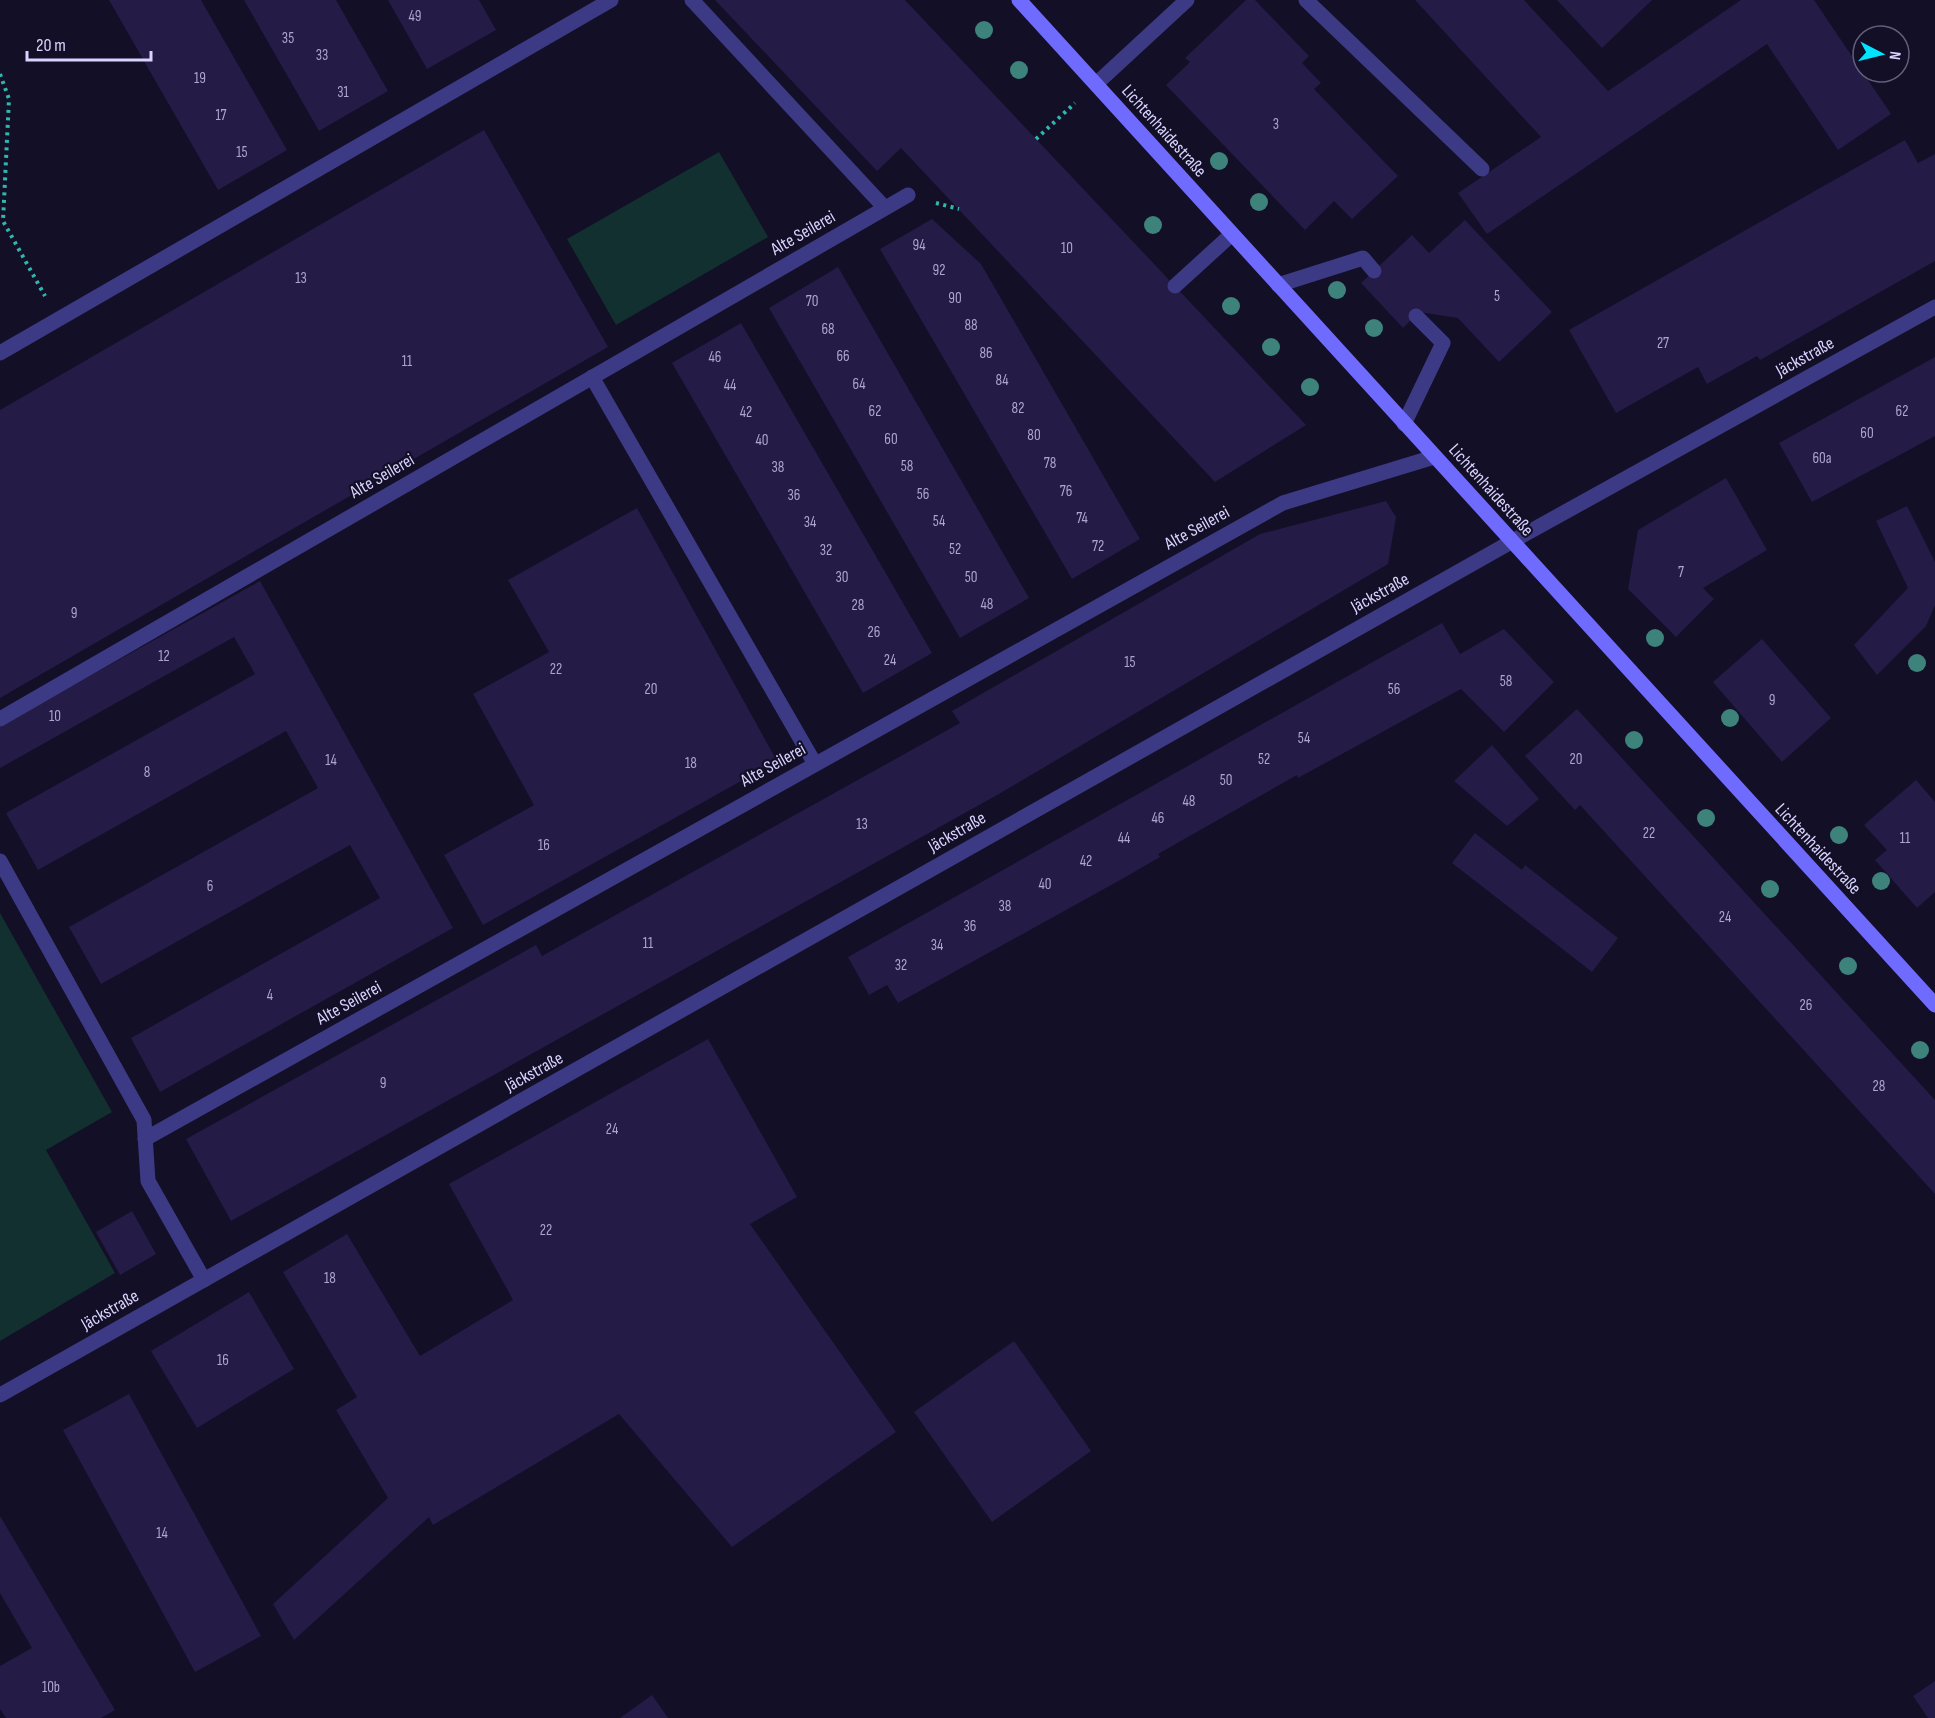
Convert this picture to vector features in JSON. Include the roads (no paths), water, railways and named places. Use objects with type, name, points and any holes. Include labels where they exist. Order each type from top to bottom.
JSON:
[{"type":"street","points":[[0,353],[611,0]]},
{"type":"street","points":[[692,0],[885,208]]},
{"type":"street","name":"Lichtenhaidestraße","points":[[1019,0],[1935,1005]]},
{"type":"street","points":[[1096,84],[1187,0]]},
{"type":"street","points":[[1306,0],[1482,169]]},
{"type":"street","name":"Alte Seilerei","points":[[0,719],[908,195]]},
{"type":"street","points":[[1175,286],[1232,234]]},
{"type":"street","points":[[1278,285],[1363,258],[1374,271]]},
{"type":"street","name":"Jäckstraße","points":[[0,1395],[1511,542],[1935,307]]},
{"type":"street","points":[[1404,424],[1443,343],[1416,316]]},
{"type":"street","points":[[592,378],[815,764]]},
{"type":"street","name":"Alte Seilerei","points":[[145,1139],[1283,503],[1434,457]]},
{"type":"street","points":[[0,861],[144,1120],[148,1180],[204,1280]]}]
